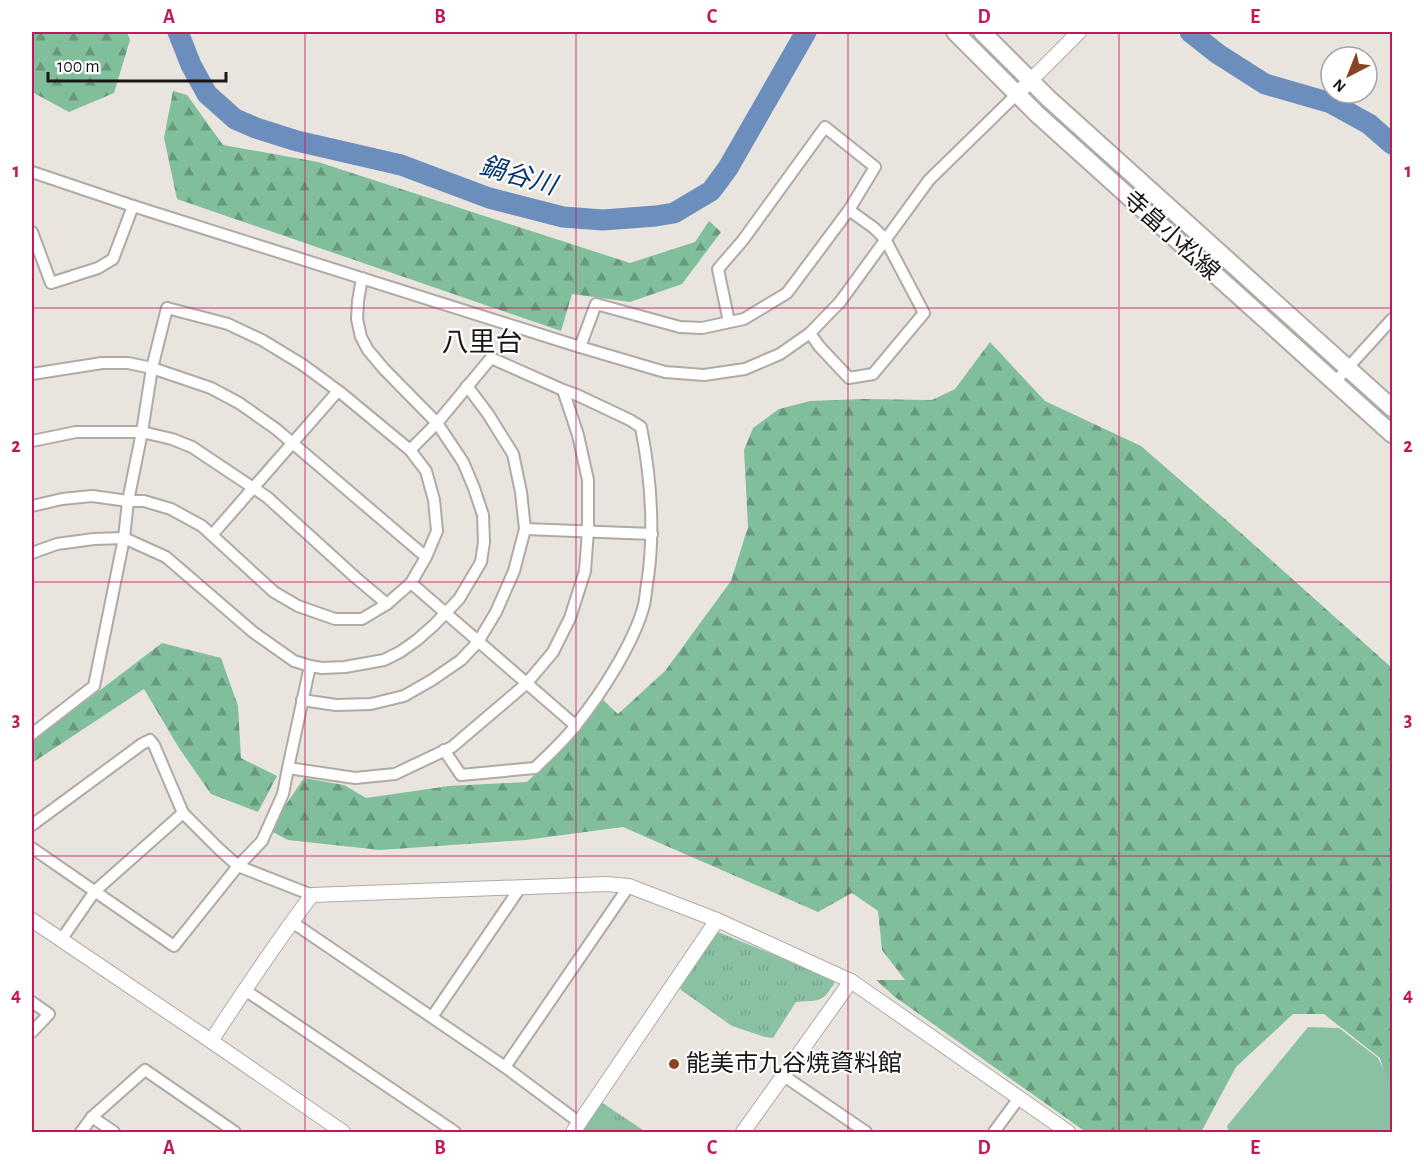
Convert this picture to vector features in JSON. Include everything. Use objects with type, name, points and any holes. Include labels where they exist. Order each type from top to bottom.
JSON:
[{"type":"main road","name":"寺畠小松線","points":[[955,32],[1037,114],[1392,435]]},
{"type":"main road","name":"寺畠小松線","points":[[982,32],[1057,107],[1392,408]]},
{"type":"street","points":[[32,172],[133,206],[664,372],[704,375],[745,369],[780,354],[810,333],[840,302],[929,180],[1079,32]]},
{"type":"street","points":[[580,346],[596,304],[680,327],[702,328],[744,319],[787,293],[849,210],[875,167],[825,127],[743,240],[718,269],[729,322]]},
{"type":"street","points":[[32,232],[36,256],[51,283],[98,268],[113,259],[133,206]]},
{"type":"street","points":[[810,333],[849,378],[873,374],[924,313],[885,239],[849,210]]},
{"type":"street","points":[[32,553],[57,544],[124,538],[166,557],[254,632],[294,661],[310,666],[345,667],[384,660],[417,640],[459,599],[481,562],[484,542],[483,515],[463,462],[437,423],[368,350],[357,319],[357,301],[362,278]]},
{"type":"street","points":[[32,506],[62,499],[92,496],[128,501],[144,501],[171,509],[202,526],[274,592],[298,606],[335,619],[362,619],[387,604],[411,583],[437,531],[434,500],[426,471],[410,450],[338,391],[303,365],[262,340],[228,324],[167,308],[152,368],[128,501],[124,538],[94,686],[32,734]]},
{"type":"street","points":[[1334,383],[1392,319]]},
{"type":"street","points":[[410,450],[437,423],[491,358],[577,394],[641,427],[648,462],[652,550],[644,605],[633,634],[610,678],[576,726],[535,768],[461,775],[444,750]]},
{"type":"street","points":[[32,374],[102,363],[128,363],[152,368],[211,387],[276,429],[426,557]]},
{"type":"street","points":[[302,700],[336,705],[371,704],[404,696],[461,660],[478,642],[496,612],[514,571],[525,529],[521,492],[513,454],[489,414],[467,386]]},
{"type":"street","points":[[288,768],[355,778],[395,774],[452,747],[526,684],[553,652],[570,618],[585,572],[588,531],[588,480],[578,435],[563,390]]},
{"type":"street","points":[[212,535],[338,391]]},
{"type":"street","points":[[32,441],[76,432],[142,432],[192,447],[267,497],[387,604]]},
{"type":"street","points":[[525,529],[652,534]]},
{"type":"street","points":[[411,583],[576,726]]},
{"type":"street","points":[[32,848],[174,946],[238,866],[262,841],[283,794],[310,666]]},
{"type":"street","points":[[32,825],[150,740],[183,813],[238,866],[312,895],[606,884],[630,886],[717,920],[851,981],[1068,1132]]},
{"type":"street","points":[[61,940],[94,891],[183,813]]},
{"type":"street","points":[[505,1067],[630,886]]},
{"type":"street","points":[[432,1017],[520,888]]},
{"type":"street","points":[[211,1041],[312,895]]},
{"type":"street","points":[[32,920],[343,1132]]},
{"type":"street","points":[[292,922],[505,1067],[576,1128],[717,920]]},
{"type":"street","points":[[743,1132],[851,981]]},
{"type":"street","points":[[245,990],[455,1132]]},
{"type":"street","points":[[32,1002],[49,1014],[32,1032]]},
{"type":"street","points":[[81,1132],[92,1118],[145,1070],[235,1132]]},
{"type":"street","points":[[784,1076],[866,1132]]},
{"type":"street","points":[[994,1132],[1019,1098]]},
{"type":"street","points":[[92,1118],[114,1132]]},
{"type":"green space","points":[[32,32],[127,32],[130,40],[114,93],[69,112],[32,92]]},
{"type":"green space","points":[[173,91],[187,95],[223,145],[318,162],[630,263],[695,242],[709,221],[721,232],[682,284],[630,302],[572,294],[561,331],[177,199],[164,138]]},
{"type":"green space","points":[[990,342],[1045,401],[1141,446],[1392,668],[1392,1096],[1380,1058],[1324,1014],[1293,1014],[1236,1067],[1201,1132],[1086,1132],[895,997],[876,980],[905,980],[882,950],[878,911],[852,893],[818,912],[623,827],[525,840],[380,850],[288,840],[269,830],[270,825],[304,778],[344,785],[366,798],[449,786],[527,782],[575,735],[603,700],[618,714],[665,671],[731,581],[748,527],[744,450],[753,428],[779,409],[810,401],[932,400],[955,389]]},
{"type":"green space","points":[[162,643],[221,658],[238,706],[241,758],[277,776],[258,812],[211,794],[179,748],[144,689],[32,763],[32,742]]},
{"type":"green space","points":[[718,932],[834,979],[834,984],[820,999],[796,1002],[773,1038],[732,1026],[681,990],[680,985]]},
{"type":"green space","points":[[1308,1027],[1339,1028],[1378,1058],[1392,1086],[1392,1132],[1229,1132],[1227,1126]]},
{"type":"green space","points":[[601,1102],[646,1132],[581,1132]]},
{"type":"waterway","name":"鍋谷川","points":[[178,32],[191,65],[207,94],[235,119],[297,141],[401,165],[489,198],[563,217],[603,220],[674,213],[711,191],[728,168],[806,32]]},
{"type":"waterway","name":"鍋谷川","points":[[1190,32],[1218,54],[1265,84],[1331,103],[1369,124],[1392,144]]},
{"type":"place","name":"能美市九谷焼資料館","points":[[674,1064]]},
{"type":"district","name":"八里台","points":[[482,342]]}]
